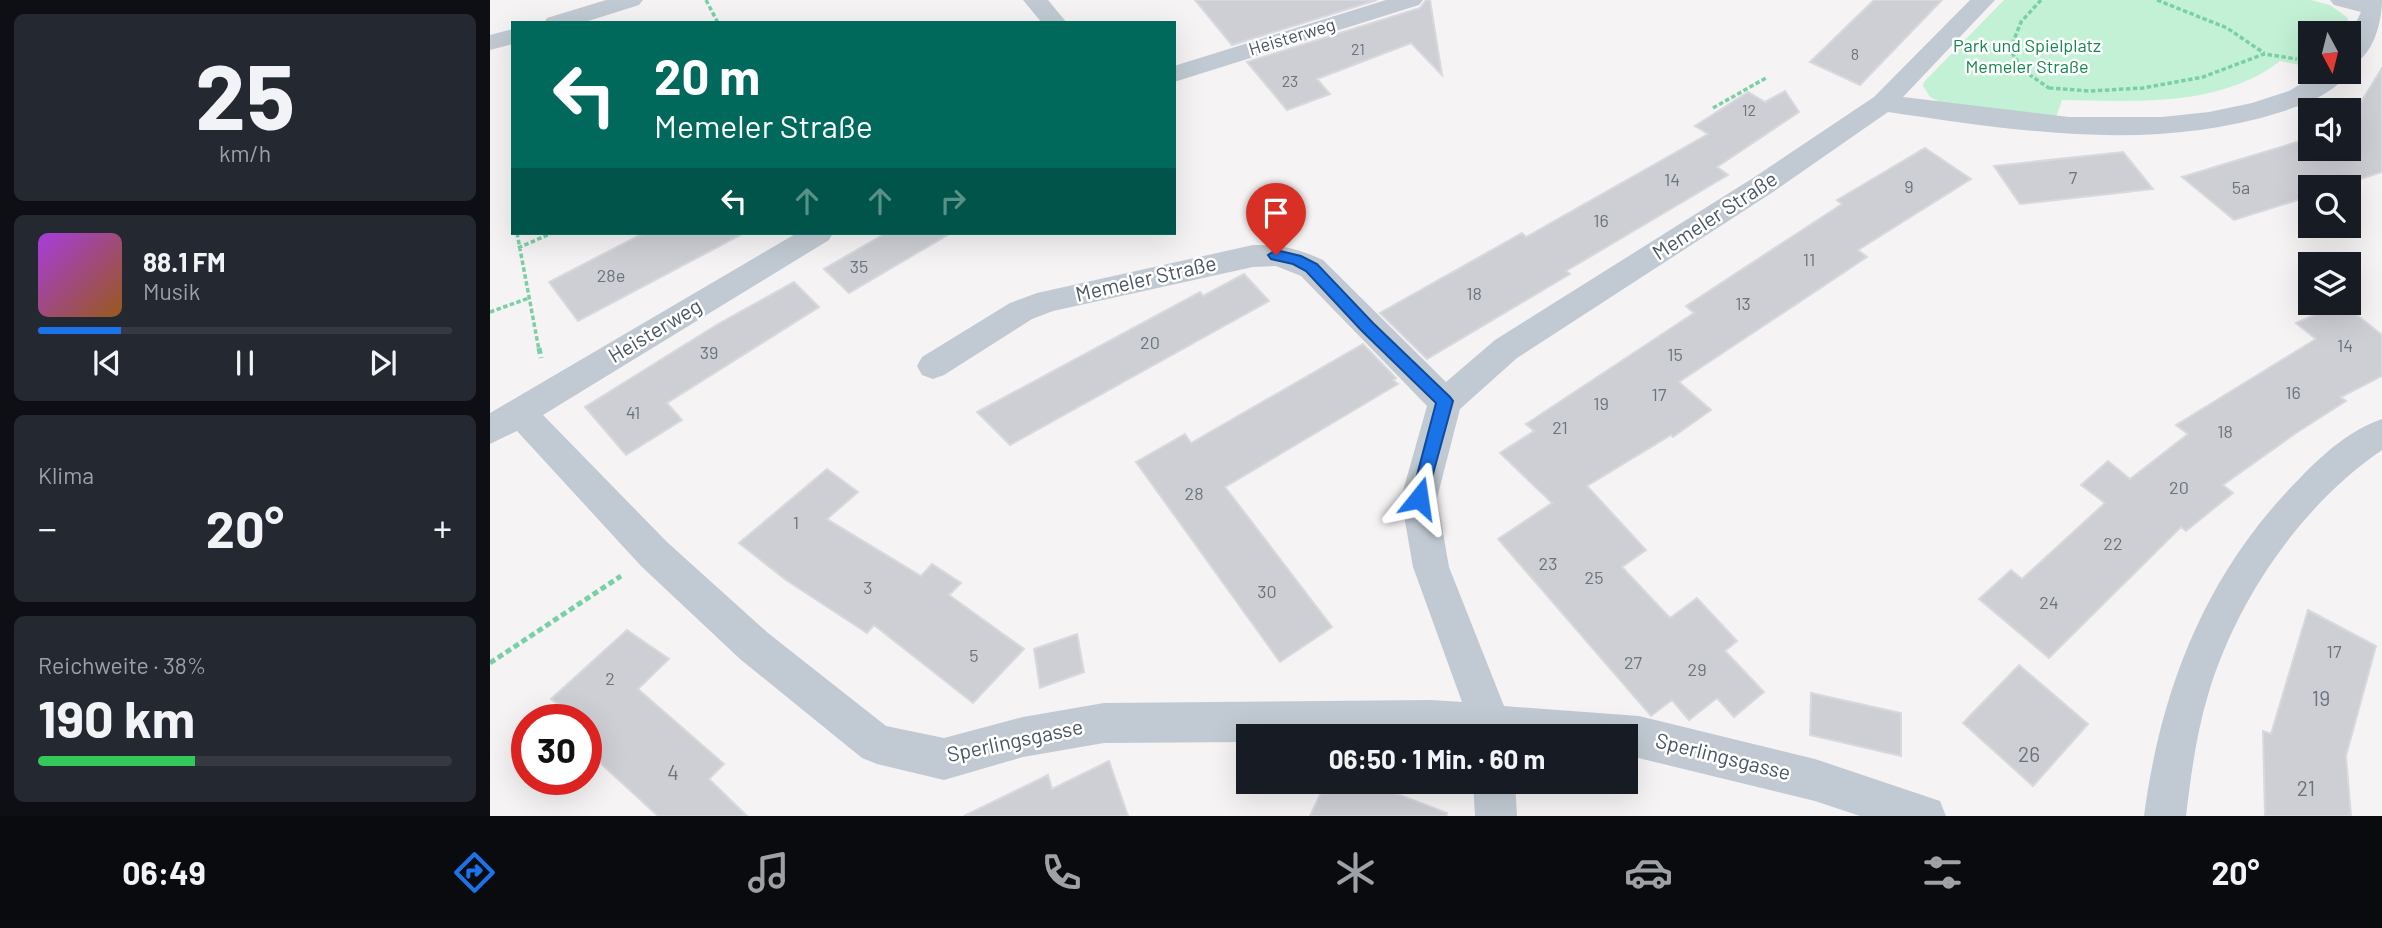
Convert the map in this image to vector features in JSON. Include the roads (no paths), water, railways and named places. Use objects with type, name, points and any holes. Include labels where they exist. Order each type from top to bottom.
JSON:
[{"type":"street","points":[[563,21],[631,0]]},
{"type":"street","points":[[1035,0],[1053,21]]},
{"type":"street","name":"Heisterweg","points":[[1176,73],[1411,0]]},
{"type":"street","name":"Memeler Straße","points":[[933,366],[1021,311],[1048,301],[1223,261],[1276,255],[1296,260],[1311,268],[1377,337],[1445,401],[1506,349],[1763,185],[1883,103],[1983,0]]},
{"type":"street","points":[[2342,0],[2378,6],[2361,40]]},
{"type":"street","points":[[490,43],[511,37]]},
{"type":"street","points":[[1883,103],[2064,126],[2117,129],[2167,127],[2215,121],[2273,106],[2318,84]]},
{"type":"street","name":"Heisterweg","points":[[519,413],[816,235]]},
{"type":"street","points":[[1445,401],[1419,498],[1431,566],[1468,661],[1488,724]]},
{"type":"street","name":"Sperlingsgasse","points":[[519,413],[654,554],[754,646],[877,744],[944,759],[1023,737],[1104,723],[1431,720],[1455,724]]},
{"type":"street","points":[[2165,816],[2180,720],[2213,627],[2260,549],[2309,490],[2365,443],[2382,433]]},
{"type":"street","name":"Sperlingsgasse","points":[[1638,736],[1815,780],[1925,816]]},
{"type":"street","points":[[1495,794],[1496,816]]},
{"type":"park label","name":"Park und Spielplatz Memeler Straße","points":[[2027,56]]}]
